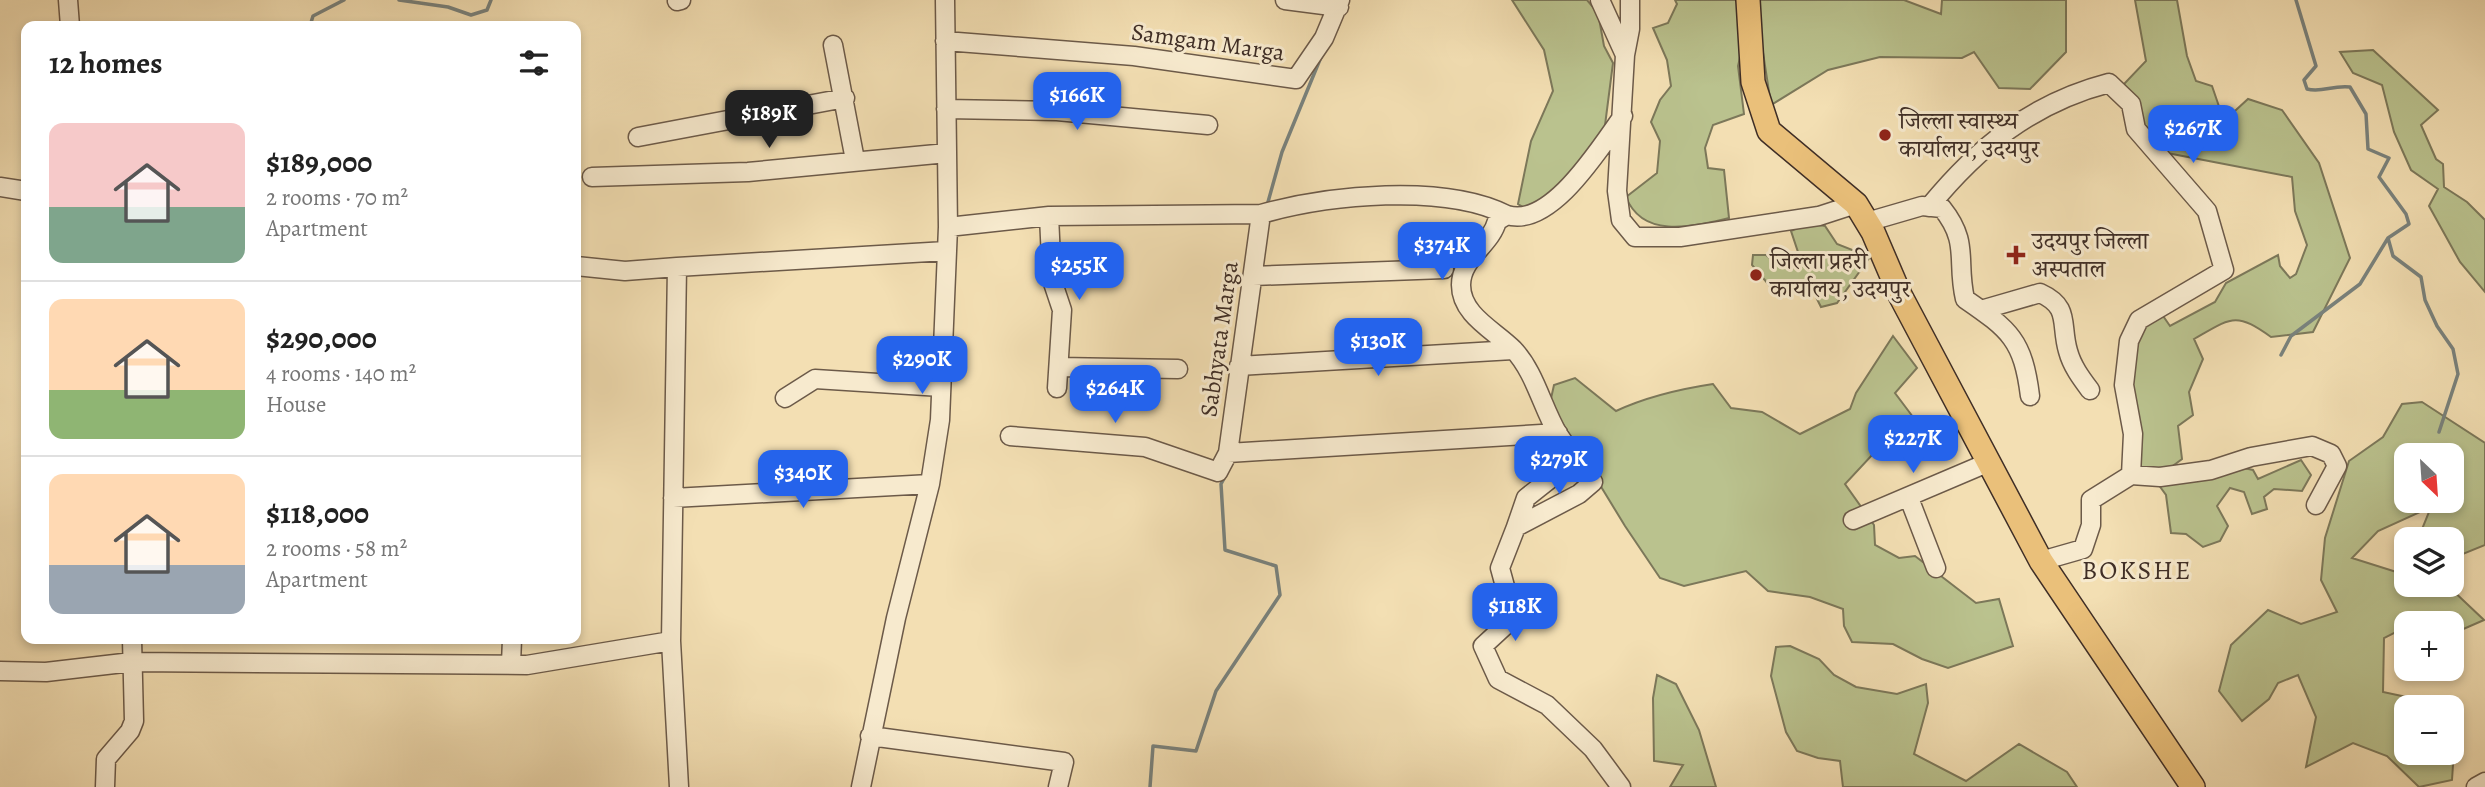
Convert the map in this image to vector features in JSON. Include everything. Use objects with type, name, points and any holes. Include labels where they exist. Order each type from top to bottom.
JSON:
[{"type":"main road","points":[[1748,0],[1753,82],[1769,131],[1861,213],[1900,295],[2041,561],[2193,787]]},
{"type":"street","points":[[68,0],[69,21]]},
{"type":"street","points":[[861,787],[870,736],[930,484],[942,387],[948,227],[945,0]]},
{"type":"street","points":[[1285,0],[1340,3]]},
{"type":"street","points":[[1600,0],[1625,55]]},
{"type":"street","points":[[1630,0],[1617,191],[1621,220],[1635,237],[1680,237],[1819,216],[1942,208],[1956,226],[1962,248],[1961,284],[1965,299],[2008,331],[2026,360],[2031,396]]},
{"type":"street","name":"Samgam Marga","points":[[945,41],[1134,56],[1296,79],[1340,3]]},
{"type":"street","points":[[833,46],[855,160]]},
{"type":"street","points":[[1929,207],[1980,152],[2024,120],[2069,93],[2109,83],[2131,104],[2136,129],[2207,211],[2224,270],[2139,320],[2129,341],[2124,384],[2133,434],[2131,475]]},
{"type":"street","points":[[638,137],[845,98]]},
{"type":"street","points":[[946,109],[1057,111],[1208,125]]},
{"type":"street","points":[[948,227],[1049,216],[1261,214],[1304,202],[1444,196],[1486,205],[1517,219],[1533,214],[1566,190],[1586,170],[1623,117]]},
{"type":"street","points":[[592,177],[747,172],[947,153]]},
{"type":"street","points":[[0,187],[21,190]]},
{"type":"street","name":"Sabhyata Marga","points":[[1261,214],[1228,453],[1558,433]]},
{"type":"street","points":[[1507,215],[1497,221],[1494,230],[1464,268],[1461,284],[1464,302],[1483,325],[1514,350],[1527,369],[1558,433],[1593,482],[1579,495],[1516,527]]},
{"type":"street","points":[[1049,216],[1052,280],[1062,310],[1057,388]]},
{"type":"street","points":[[581,267],[625,271],[946,251]]},
{"type":"street","points":[[677,267],[671,641],[679,787]]},
{"type":"street","points":[[1253,276],[1444,269]]},
{"type":"street","points":[[1981,310],[2040,293],[2054,299],[2064,318],[2067,349],[2075,369],[2090,390]]},
{"type":"street","points":[[1239,366],[1514,350]]},
{"type":"street","points":[[1059,367],[1178,369]]},
{"type":"street","points":[[785,398],[815,379],[942,387]]},
{"type":"street","points":[[1010,436],[1145,447],[1217,472],[1228,453]]},
{"type":"street","points":[[2041,561],[2083,549],[2091,526],[2091,500],[2131,475],[2160,477],[2211,470],[2251,457],[2312,446],[2331,454],[2337,466],[2316,505]]},
{"type":"street","points":[[1569,450],[1550,479],[1526,498],[1500,568],[1512,612],[1509,622],[1483,646],[1498,679],[1547,705],[1594,749],[1621,787]]},
{"type":"street","points":[[1853,520],[1987,463]]},
{"type":"street","points":[[673,498],[930,484]]},
{"type":"street","points":[[1909,498],[1936,568]]},
{"type":"street","points":[[0,671],[46,672],[132,662],[511,664],[560,660],[671,641]]},
{"type":"street","points":[[106,787],[106,759],[130,731],[134,722],[132,644]]},
{"type":"street","points":[[511,664],[512,644]]},
{"type":"street","points":[[870,736],[1064,762],[1058,787]]},
{"type":"street","points":[[2476,787],[2485,782]]},
{"type":"green space","points":[[1512,0],[1587,0],[1598,13],[1604,46],[1613,63],[1604,133],[1558,189],[1526,209],[1518,204],[1531,141],[1553,91],[1544,50]]},
{"type":"green space","points":[[1675,0],[1736,0],[1740,11],[1742,49],[1738,66],[1744,114],[1713,125],[1705,148],[1708,168],[1724,170],[1729,218],[1671,227],[1644,220],[1634,211],[1626,197],[1657,173],[1660,141],[1651,122],[1660,100],[1671,86],[1667,60],[1653,28],[1668,23],[1677,4]]},
{"type":"green space","points":[[1755,0],[1904,0],[1941,14],[1942,0],[2066,0],[2066,52],[2030,89],[1999,88],[1974,52],[1962,58],[1880,57],[1828,70],[1771,105]]},
{"type":"green space","points":[[2135,0],[2177,0],[2187,56],[2196,81],[2212,86],[2224,121],[2248,99],[2282,110],[2319,163],[2350,258],[2313,332],[2271,337],[2249,323],[2233,320],[2194,339],[2203,359],[2189,392],[2193,415],[2178,426],[2182,459],[2166,471],[2140,470],[2129,390],[2138,333],[2161,313],[2170,326],[2215,302],[2226,283],[2278,255],[2280,266],[2290,278],[2296,274],[2307,245],[2295,211],[2292,177],[2162,152],[2135,125],[2124,84],[2146,61]]},
{"type":"green space","points":[[2373,50],[2438,110],[2421,125],[2436,159],[2443,164],[2444,187],[2467,202],[2485,220],[2485,292],[2460,262],[2429,206],[2438,189],[2411,170],[2394,132],[2382,85],[2353,73],[2340,52]]},
{"type":"green space","points":[[1808,223],[1825,226],[1837,244],[1870,257],[1837,303],[1821,307],[1812,289],[1795,282],[1774,291],[1752,265],[1753,255],[1766,255],[1779,266],[1800,258],[1791,231]]},
{"type":"green space","points":[[1893,336],[1917,368],[1895,393],[1913,417],[1886,440],[1845,484],[1874,525],[1875,545],[1899,558],[1915,556],[1976,603],[1999,599],[2013,646],[1948,668],[1922,659],[1893,644],[1852,642],[1844,626],[1843,609],[1810,597],[1768,591],[1746,571],[1684,586],[1660,578],[1550,403],[1554,385],[1575,378],[1616,411],[1663,394],[1713,384],[1731,408],[1762,412],[1800,434],[1850,409],[1856,393]]},
{"type":"green space","points":[[2422,402],[2485,443],[2485,545],[2464,554],[2464,527],[2423,527],[2429,513],[2464,513],[2464,443],[2394,443],[2394,513],[2418,513],[2378,531],[2352,558],[2394,571],[2394,597],[2460,597],[2484,620],[2464,629],[2464,611],[2394,611],[2394,633],[2384,638],[2383,692],[2397,695],[2394,695],[2394,763],[2387,756],[2353,743],[2306,767],[2316,717],[2298,675],[2278,683],[2269,699],[2242,721],[2219,691],[2231,645],[2268,610],[2301,624],[2337,612],[2321,580],[2325,538],[2349,461],[2383,437],[2402,404]]},
{"type":"green space","points":[[2301,460],[2311,475],[2302,491],[2274,489],[2264,497],[2267,509],[2252,514],[2244,492],[2230,488],[2217,506],[2228,526],[2220,541],[2203,547],[2186,534],[2171,533],[2166,495],[2158,484],[2239,467],[2253,470],[2258,479]]},
{"type":"green space","points":[[1790,646],[1819,659],[1834,675],[1856,687],[1897,694],[1926,684],[1928,703],[1914,754],[1966,781],[2019,744],[2067,772],[2077,787],[1843,787],[1840,761],[1797,751],[1786,732],[1771,676],[1776,647]]},
{"type":"green space","points":[[1657,675],[1676,684],[1699,730],[1716,787],[1670,787],[1683,765],[1654,761],[1653,698]]},
{"type":"green space","points":[[2396,765],[2453,765],[2452,780],[2419,787]]},
{"type":"waterway","points":[[312,21],[313,16],[344,0]]},
{"type":"waterway","points":[[399,0],[448,7],[471,15],[487,10],[491,0]]},
{"type":"waterway","points":[[2296,0],[2316,66],[2304,80],[2307,89],[2350,87],[2366,114],[2368,149],[2389,158],[2379,177],[2406,214],[2409,224],[2388,238],[2393,256],[2421,277],[2425,300],[2437,326],[2453,349],[2458,374],[2439,432]]},
{"type":"waterway","points":[[1337,29],[1343,13]]},
{"type":"waterway","points":[[1268,202],[1282,152],[1321,57]]},
{"type":"waterway","points":[[2281,355],[2291,336],[2360,284],[2388,238]]},
{"type":"waterway","points":[[1150,787],[1153,746],[1196,751],[1216,691],[1280,595],[1276,566],[1225,550],[1221,484],[1227,473]]},
{"type":"place","name":"जिल्ला स्वास्थ्य कार्यालय, उदयपुर","points":[[1885,135]]},
{"type":"place","name":"उदयपुर जिल्ला अस्पताल","points":[[2016,255]]},
{"type":"place","name":"जिल्ला प्रहरी कार्यालय, उदयपुर","points":[[1756,275]]},
{"type":"district","name":"BOKSHE","points":[[2137,570]]}]
